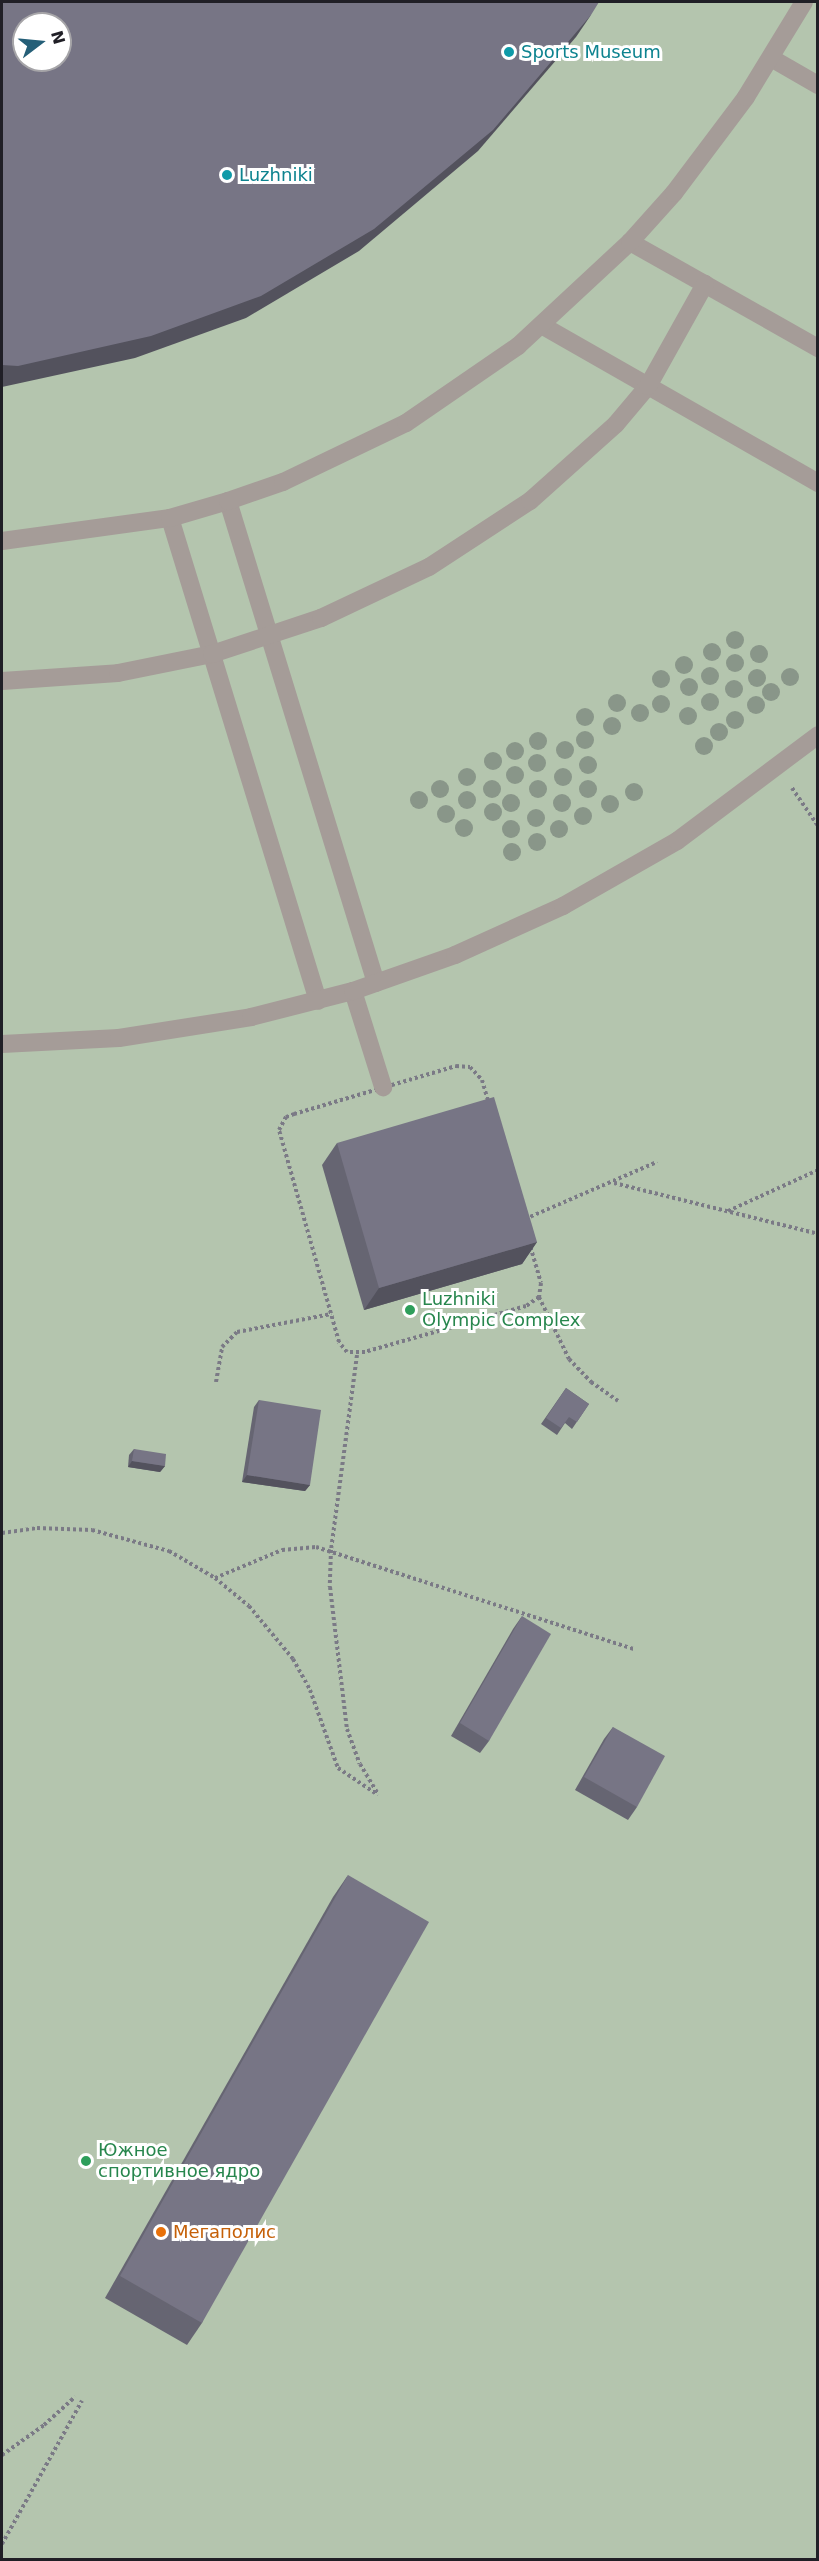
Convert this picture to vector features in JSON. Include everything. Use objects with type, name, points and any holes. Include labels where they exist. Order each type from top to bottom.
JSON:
[{"type":"street","points":[[2,541],[170,518],[283,482],[406,423],[543,326],[630,242],[674,193],[771,58],[804,2]]},
{"type":"street","points":[[771,58],[818,85]]},
{"type":"street","points":[[630,242],[818,348]]},
{"type":"street","points":[[2,681],[118,673],[212,654],[270,637],[378,593],[484,533],[573,466],[648,386],[705,284]]},
{"type":"street","points":[[543,326],[818,483]]},
{"type":"street","points":[[228,501],[376,983]]},
{"type":"street","points":[[170,518],[318,1001]]},
{"type":"street","points":[[2,1044],[120,1038],[241,1019],[352,991],[474,947],[572,901],[678,841],[818,735]]},
{"type":"street","points":[[352,991],[383,1087]]},
{"type":"path","points":[[778,767],[818,826]]},
{"type":"path","points":[[539,1297],[526,1305],[357,1355],[342,1348],[279,1130],[286,1118],[456,1066],[476,1071],[541,1283],[539,1297],[569,1359],[591,1382],[618,1401]]},
{"type":"path","points":[[522,1220],[614,1184],[657,1162]]},
{"type":"path","points":[[727,1212],[818,1170]]},
{"type":"path","points":[[614,1184],[818,1234]]},
{"type":"path","points":[[216,1382],[222,1347],[237,1332],[331,1314]]},
{"type":"path","points":[[2,1533],[37,1528],[102,1532],[169,1551],[215,1578],[249,1606],[293,1659],[310,1690],[338,1768],[378,1795],[360,1764],[345,1720],[333,1626],[331,1550],[357,1355]]},
{"type":"path","points":[[215,1578],[282,1550],[304,1547],[331,1550],[634,1649]]},
{"type":"path","points":[[2,2455],[44,2425],[75,2397]]},
{"type":"path","points":[[2,2544],[82,2402]]},
{"type":"path","points":[[2,2528],[8,2532]]},
{"type":"green space","name":"Luzhniki Olympic Complex","points":[[2,2],[817,2],[817,2559],[2,2559]]},
{"type":"building","name":"Luzhniki","points":[[2,2],[599,2],[591,15],[493,130],[374,229],[261,296],[151,336],[18,366],[2,365]]},
{"type":"building","points":[[494,1097],[537,1242],[379,1288],[337,1143]]},
{"type":"building","points":[[566,1388],[589,1404],[577,1422],[569,1417],[561,1428],[546,1418]]},
{"type":"building","points":[[259,1400],[321,1410],[310,1485],[247,1475]]},
{"type":"building","points":[[134,1449],[166,1454],[165,1466],[132,1461]]},
{"type":"building","points":[[522,1616],[551,1634],[489,1741],[460,1723]]},
{"type":"building","points":[[613,1727],[665,1756],[637,1807],[584,1777]]},
{"type":"building","points":[[348,1875],[429,1922],[202,2323],[120,2276]]},
{"type":"place","name":"Sports Museum","points":[[509,52]]},
{"type":"place","name":"Luzhniki","points":[[227,175]]},
{"type":"place","name":"Luzhniki Olympic Complex","points":[[410,1310]]},
{"type":"place","name":"Южное спортивное ядро","points":[[86,2161]]},
{"type":"place","name":"Мегаполис","points":[[161,2232]]}]
